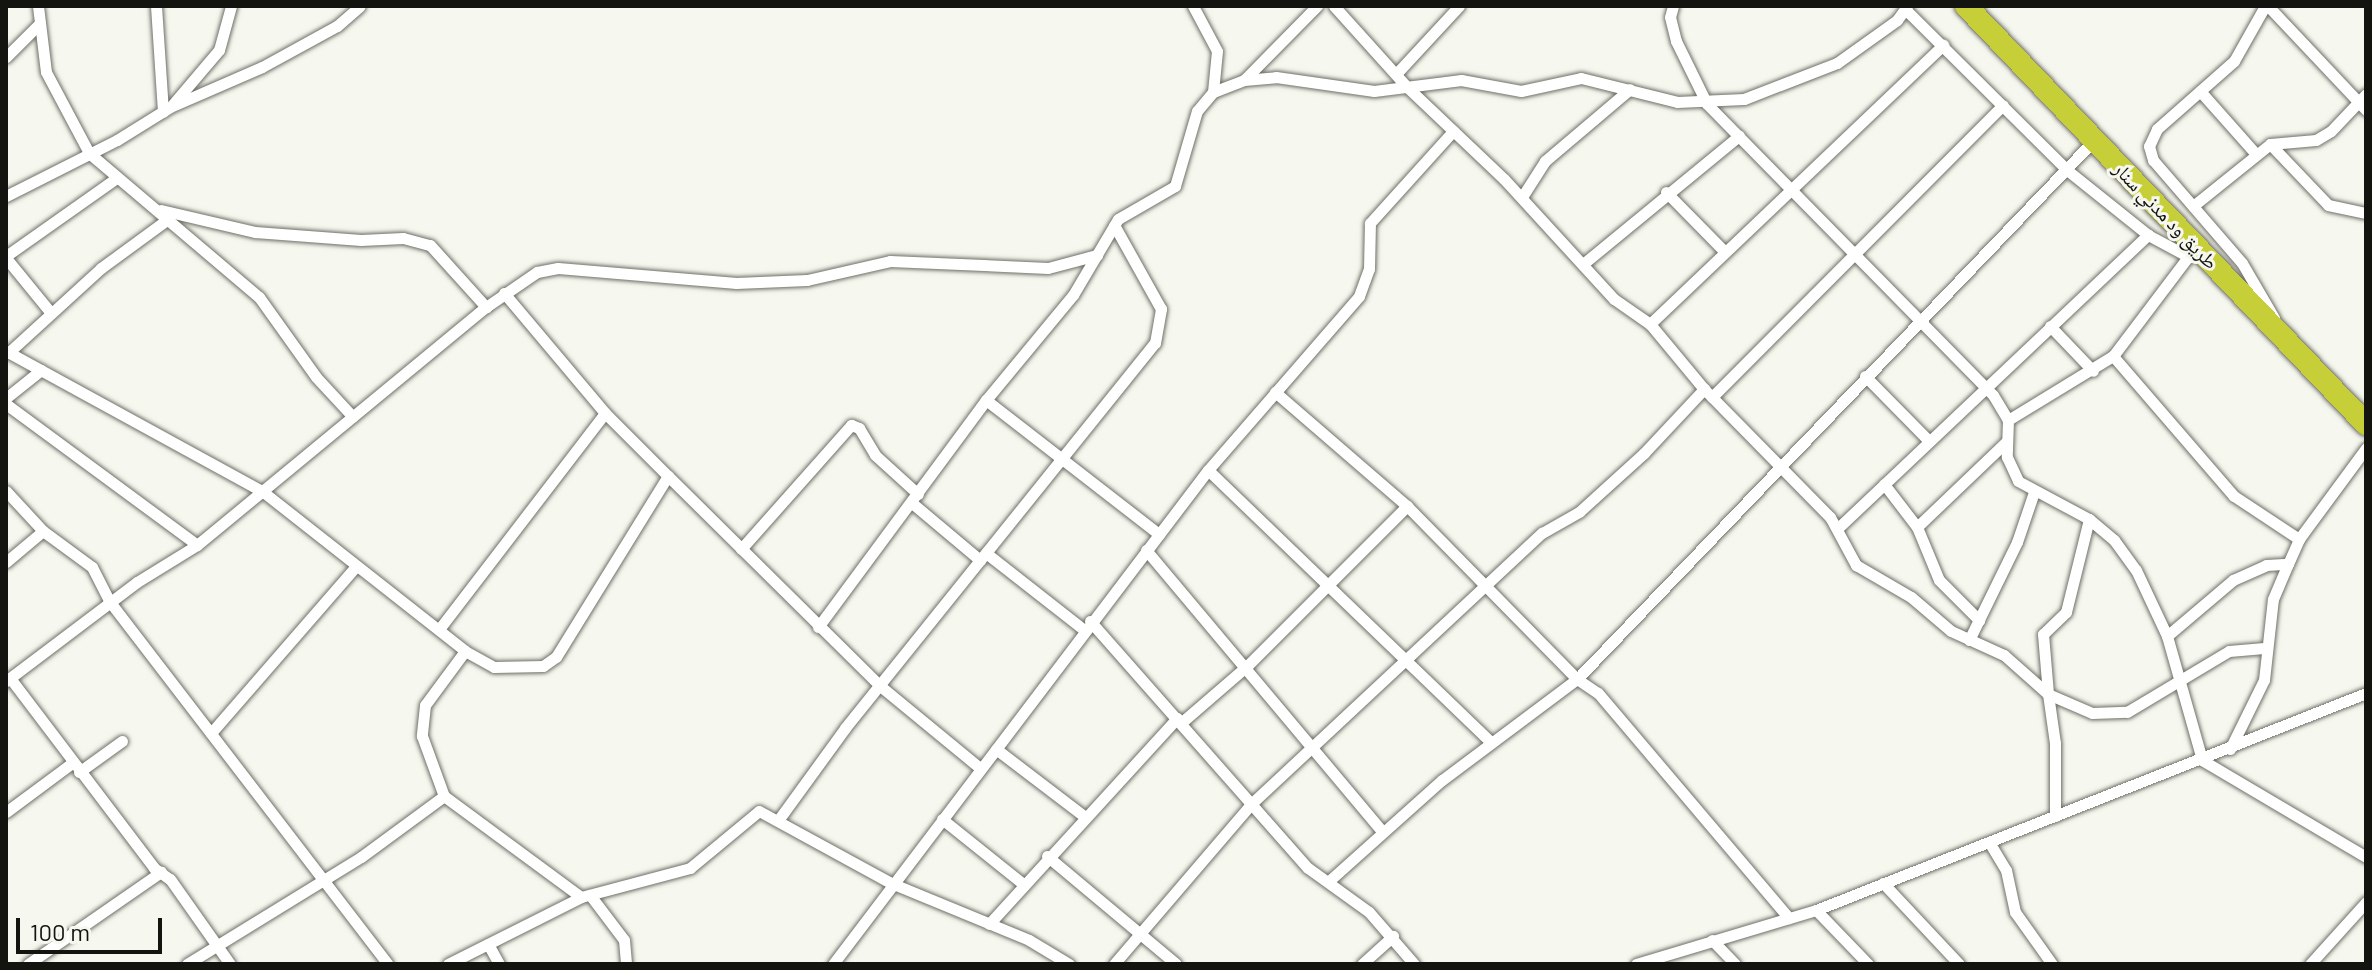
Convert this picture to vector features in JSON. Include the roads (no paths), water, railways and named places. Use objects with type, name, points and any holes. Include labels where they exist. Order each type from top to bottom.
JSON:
[{"type":"highway","name":"طريق ود مدني سنار","points":[[1966,6],[2094,140],[2192,251],[2284,339],[2366,424]]},
{"type":"street","points":[[38,6],[46,72],[89,153],[115,179],[156,209],[259,297],[316,377],[353,417]]},
{"type":"street","points":[[156,6],[166,109]]},
{"type":"street","points":[[166,109],[219,50],[231,6]]},
{"type":"street","points":[[6,196],[166,109],[262,67],[337,26],[360,6]]},
{"type":"street","points":[[1193,6],[1217,51],[1213,92]]},
{"type":"street","points":[[1244,80],[1317,6]]},
{"type":"street","points":[[1334,6],[1406,86],[1522,197],[1614,299],[1650,324],[1708,393],[1838,528],[1856,565],[1969,640],[2004,655],[2048,694],[2110,715],[2153,701],[2180,679],[2229,651],[2267,648]]},
{"type":"street","points":[[1396,74],[1459,6]]},
{"type":"street","points":[[1673,6],[1670,17],[1676,41],[1707,104],[1792,188],[1918,323],[1984,385],[2008,420],[2006,442],[2010,471],[2034,492],[2089,519],[2114,540],[2136,570],[2167,636],[2202,760],[2366,857]]},
{"type":"street","points":[[2193,206],[2255,153],[2270,144],[2316,140],[2364,102],[2266,6],[2234,61],[2157,129],[2149,146],[2153,160],[2242,263],[2284,339]]},
{"type":"street","points":[[818,627],[986,400],[1073,295],[1113,225],[1175,186],[1197,111],[1213,92],[1244,80],[1308,78],[1374,91],[1461,80],[1521,91],[1581,78],[1707,104],[1744,99],[1837,63],[1907,8],[2067,170],[2148,235],[2192,251],[2113,356],[2008,420]]},
{"type":"street","points":[[6,57],[39,24]]},
{"type":"street","points":[[1650,324],[1943,45]]},
{"type":"street","points":[[1522,197],[1545,161],[1630,89]]},
{"type":"street","points":[[2200,91],[2255,153]]},
{"type":"street","points":[[1114,964],[1251,804],[1314,749],[1406,658],[1542,533],[1579,512],[1708,393],[1853,255],[2003,105]]},
{"type":"street","points":[[833,964],[1086,625],[1208,470],[1359,296],[1369,269],[1370,223],[1453,131]]},
{"type":"street","points":[[1583,264],[1666,192],[1739,136]]},
{"type":"street","points":[[1330,880],[1491,742],[1577,679],[1777,464],[2094,140]]},
{"type":"street","points":[[2270,144],[2328,205],[2366,213]]},
{"type":"street","points":[[51,313],[6,257],[115,179]]},
{"type":"street","points":[[1666,192],[1725,252]]},
{"type":"street","points":[[156,209],[255,232],[403,238],[430,245],[486,307]]},
{"type":"street","points":[[168,219],[7,352],[262,491],[440,628],[465,651],[494,667],[550,664],[668,476]]},
{"type":"street","points":[[779,819],[879,685],[1128,381],[1155,343],[1161,323],[1155,295],[1113,225]]},
{"type":"street","points":[[1838,528],[1984,385],[2148,235]]},
{"type":"street","points":[[230,964],[7,679],[110,602],[197,545],[486,307],[504,293],[548,269],[736,283],[807,280],[890,261],[1048,268],[1097,255]]},
{"type":"street","points":[[504,293],[605,413],[818,627],[879,685],[980,768]]},
{"type":"street","points":[[2050,326],[2093,371]]},
{"type":"street","points":[[2113,356],[2234,496],[2299,539]]},
{"type":"street","points":[[6,398],[41,370]]},
{"type":"street","points":[[1865,376],[1929,441]]},
{"type":"street","points":[[1275,392],[1407,506],[1577,679],[1609,705],[1789,918]]},
{"type":"street","points":[[986,400],[1064,457],[1159,534]]},
{"type":"street","points":[[6,404],[197,545]]},
{"type":"street","points":[[440,628],[605,413]]},
{"type":"street","points":[[741,549],[851,425],[859,428],[875,455],[915,498],[983,556],[1086,625],[1180,720],[1308,868],[1330,880],[1393,936],[1414,964]]},
{"type":"street","points":[[1917,527],[2006,442]]},
{"type":"street","points":[[2230,749],[2258,698],[2273,599],[2299,539],[2366,448]]},
{"type":"street","points":[[1208,470],[1329,582],[1491,742]]},
{"type":"street","points":[[1884,484],[1917,527],[1939,580],[1979,620]]},
{"type":"street","points":[[6,491],[43,531],[83,557],[110,602],[388,964]]},
{"type":"street","points":[[1969,640],[2017,542],[2034,492]]},
{"type":"street","points":[[989,924],[1084,816],[1180,720],[1248,665],[1407,506]]},
{"type":"street","points":[[2055,816],[2055,743],[2043,634],[2066,612],[2089,519]]},
{"type":"street","points":[[6,562],[43,531]]},
{"type":"street","points":[[1146,550],[1248,665],[1383,832]]},
{"type":"street","points":[[2167,636],[2233,580],[2266,565],[2288,564]]},
{"type":"street","points":[[211,733],[356,566]]},
{"type":"street","points":[[465,651],[425,705],[422,736],[444,796],[586,896],[624,940],[626,964]]},
{"type":"street","points":[[1636,964],[1816,910],[2366,693]]},
{"type":"street","points":[[6,812],[122,741]]},
{"type":"street","points":[[996,749],[1084,816]]},
{"type":"street","points":[[187,964],[324,881],[444,796]]},
{"type":"street","points":[[448,964],[586,896],[690,868],[759,811],[779,819],[891,883],[989,924],[1069,964]]},
{"type":"street","points":[[942,819],[1022,883]]},
{"type":"street","points":[[1989,842],[2006,870],[2015,912],[2052,964]]},
{"type":"street","points":[[1047,856],[1176,964]]},
{"type":"street","points":[[28,964],[161,872]]},
{"type":"street","points":[[1883,883],[1959,964]]},
{"type":"street","points":[[2310,964],[2366,902]]},
{"type":"street","points":[[1816,910],[1868,964]]},
{"type":"street","points":[[1362,964],[1393,936]]},
{"type":"street","points":[[1712,940],[1735,964]]},
{"type":"street","points":[[488,944],[499,964]]}]
